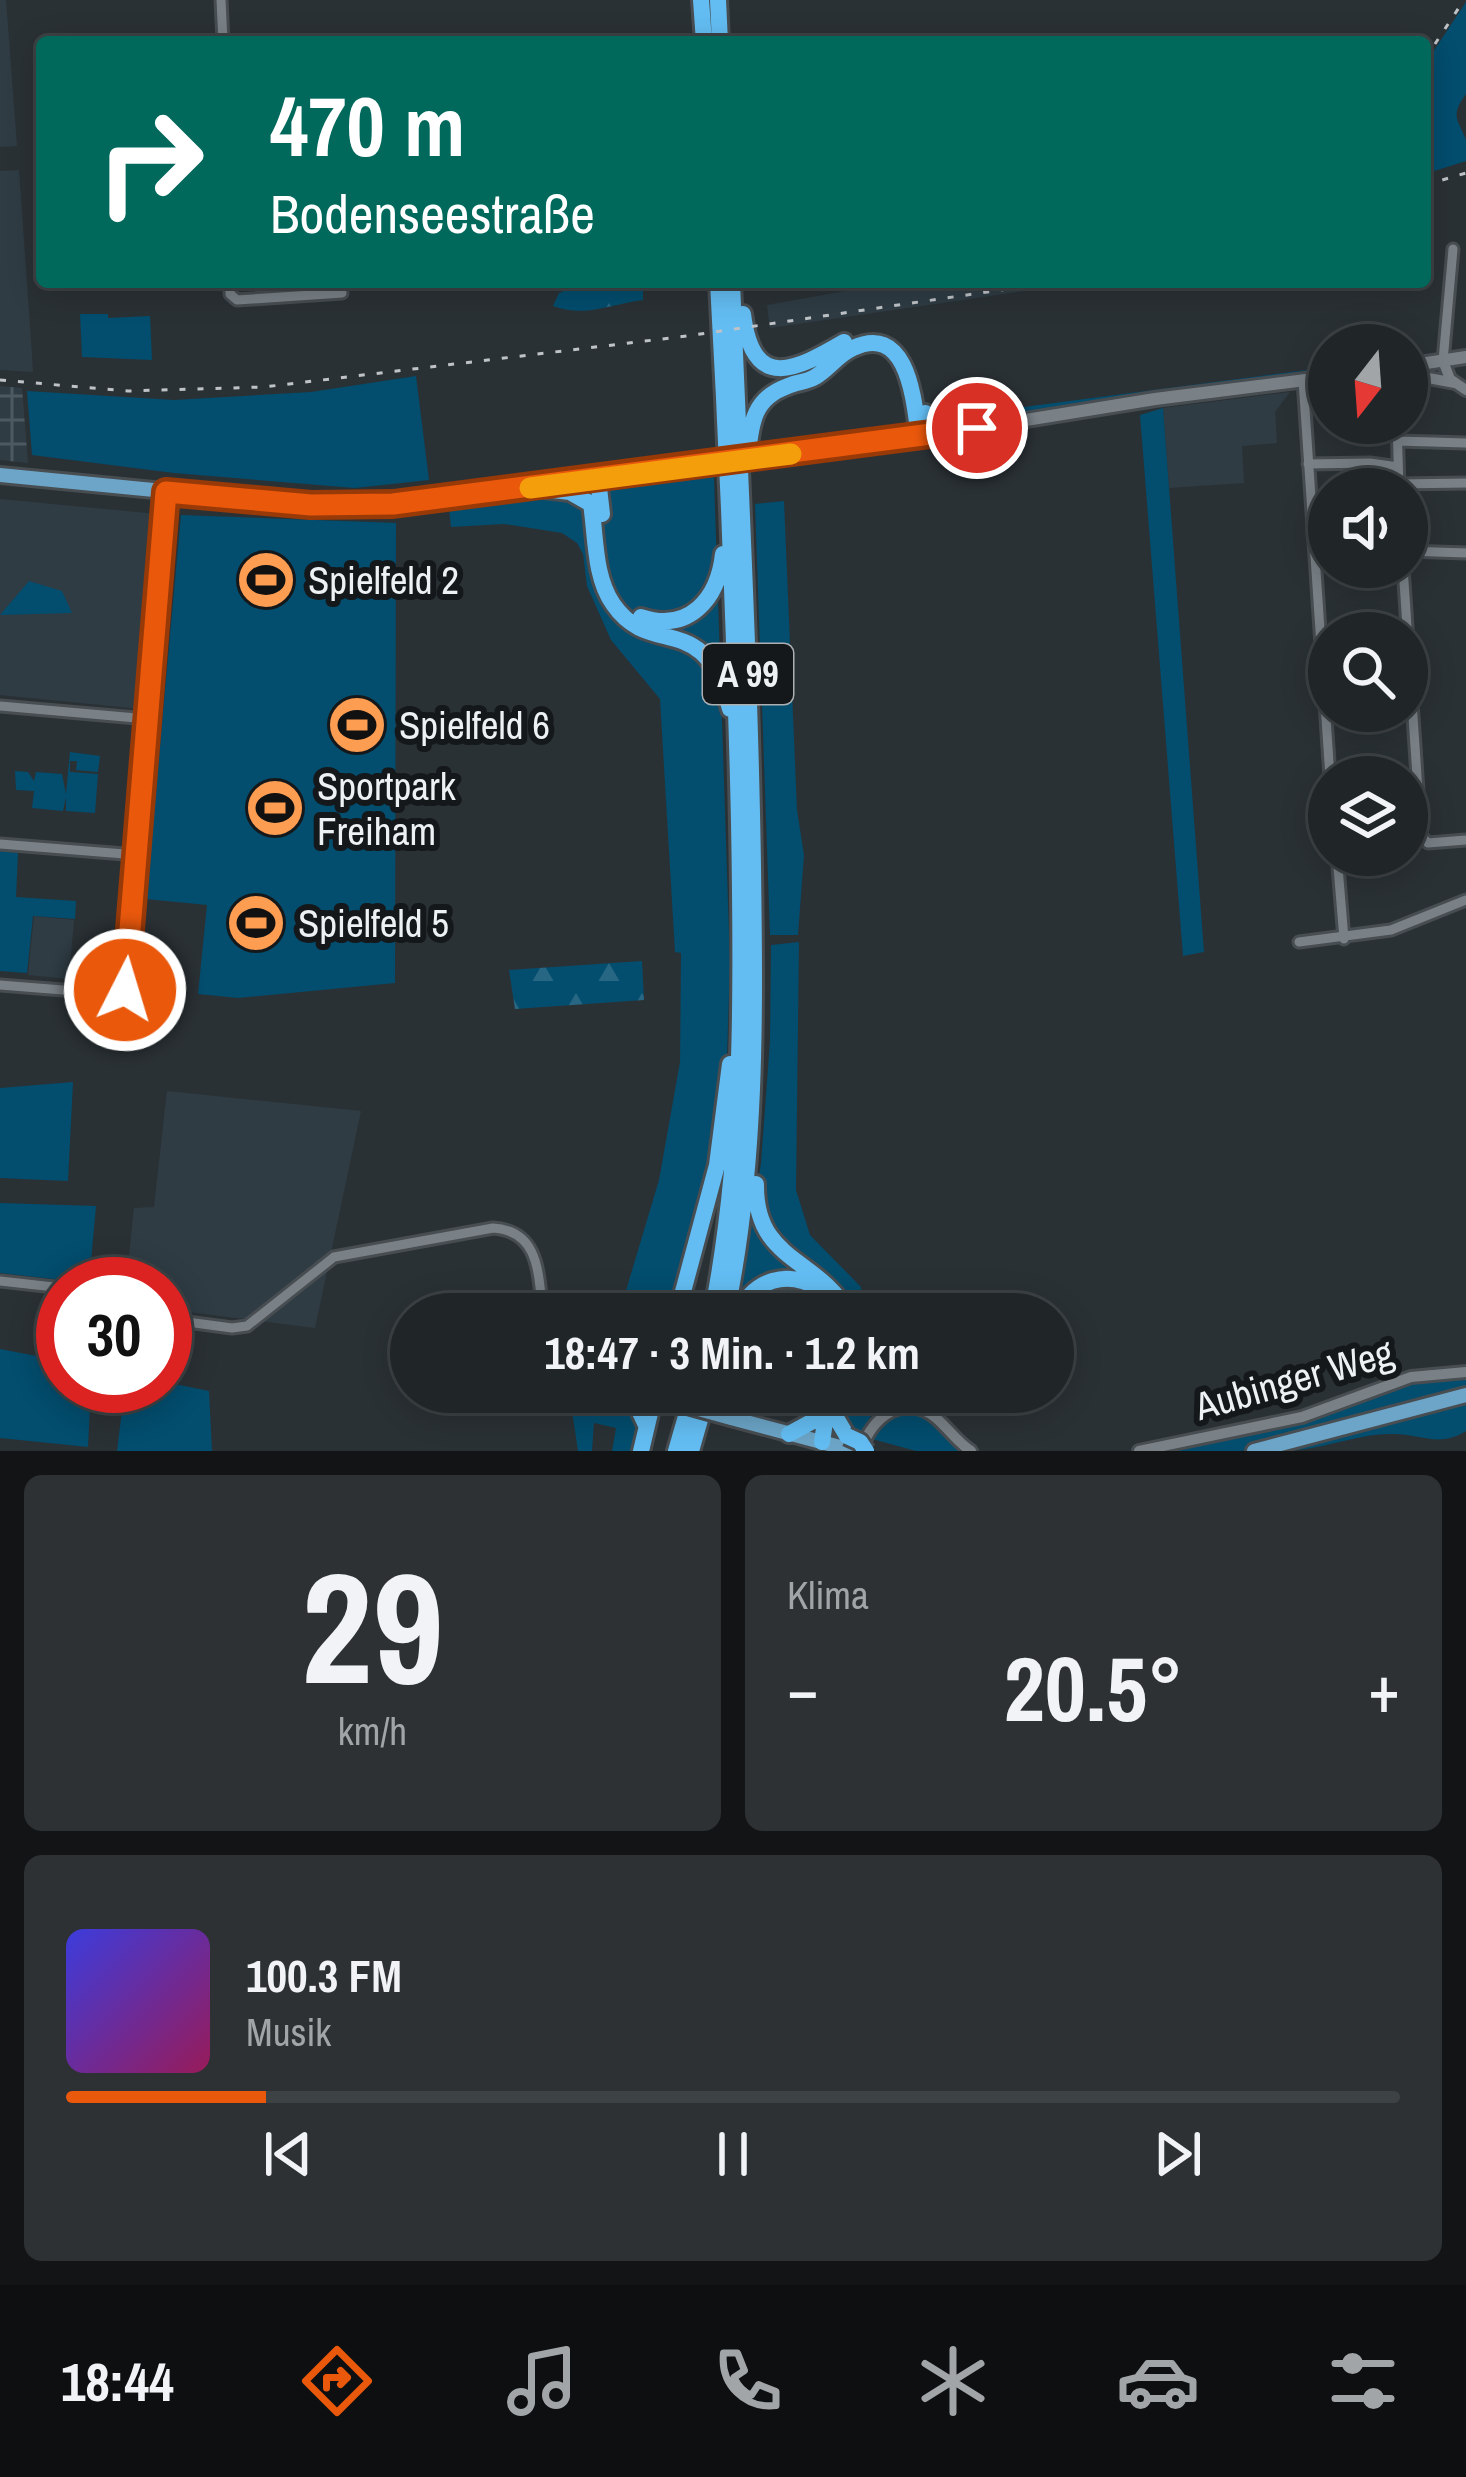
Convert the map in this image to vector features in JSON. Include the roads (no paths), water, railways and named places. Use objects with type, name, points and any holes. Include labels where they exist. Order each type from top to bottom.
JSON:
[{"type":"highway","points":[[701,0],[704,36]]},
{"type":"highway","points":[[718,0],[720,36]]},
{"type":"highway","name":"A 99","points":[[715,1293],[734,1166],[742,986],[730,509],[718,288]]},
{"type":"highway","name":"A 99","points":[[730,1293],[739,1253],[754,1070],[752,800],[734,288]]},
{"type":"highway","points":[[735,288],[748,341],[766,363],[802,367],[850,339],[878,335],[900,346],[911,358],[923,436]]},
{"type":"highway","points":[[742,526],[751,425],[766,397],[818,376],[851,348],[870,344],[894,352],[918,393]]},
{"type":"highway","points":[[920,413],[946,424],[977,428]]},
{"type":"highway","points":[[593,480],[604,589],[614,607],[642,628],[704,652],[722,682],[737,739]]},
{"type":"highway","points":[[536,488],[570,492],[596,513],[616,594],[646,619],[688,617],[714,590],[730,509]]},
{"type":"highway","points":[[682,1293],[717,1165],[742,986]]},
{"type":"highway","points":[[754,1070],[759,1221],[774,1244],[835,1293]]},
{"type":"highway","points":[[753,1293],[759,1285],[782,1278],[796,1278],[823,1293]]},
{"type":"highway","points":[[640,1413],[646,1425]]},
{"type":"highway","points":[[641,1451],[650,1413]]},
{"type":"highway","points":[[676,1451],[687,1413]]},
{"type":"highway","points":[[691,1451],[703,1413]]},
{"type":"highway","points":[[789,1434],[819,1413]]},
{"type":"highway","points":[[822,1442],[827,1413]]},
{"type":"highway","points":[[835,1413],[854,1448]]},
{"type":"highway","points":[[822,1442],[835,1417]]},
{"type":"main road","points":[[1428,365],[1466,358]]},
{"type":"main road","points":[[0,475],[362,506],[536,488],[1308,379]]},
{"type":"main road","points":[[1254,1451],[1466,1395]]},
{"type":"main road","points":[[715,1413],[854,1448]]},
{"type":"street","points":[[221,0],[223,36]]},
{"type":"street","points":[[1453,249],[1443,361],[1446,373],[1461,387]]},
{"type":"street","points":[[230,288],[237,300],[342,292]]},
{"type":"street","points":[[1428,377],[1461,387]]},
{"type":"street","points":[[1303,380],[1329,756]]},
{"type":"street","points":[[1428,441],[1465,442]]},
{"type":"street","points":[[1308,464],[1398,467],[1398,444]]},
{"type":"street","points":[[1428,485],[1466,483]]},
{"type":"street","points":[[0,985],[125,995],[166,492]]},
{"type":"street","points":[[1428,552],[1466,553]]},
{"type":"street","points":[[1405,588],[1423,841],[1466,840]]},
{"type":"street","points":[[0,706],[148,719]]},
{"type":"street","points":[[0,844],[137,855]]},
{"type":"street","points":[[1339,876],[1344,939]]},
{"type":"street","points":[[1299,942],[1399,928],[1466,900]]},
{"type":"street","points":[[192,1323],[247,1326],[334,1257],[493,1228],[527,1240],[537,1260],[541,1293]]},
{"type":"street","points":[[0,1281],[36,1285]]},
{"type":"street","name":"Aubinger Weg","points":[[1139,1451],[1302,1417],[1394,1381],[1466,1372]]},
{"type":"street","points":[[854,1448],[878,1418],[902,1407],[928,1412],[971,1451]]},
{"type":"railway","points":[[1431,50],[1464,0]]},
{"type":"railway","points":[[1431,183],[1466,173]]},
{"type":"railway","points":[[0,380],[128,391],[264,387],[687,336],[1014,288]]},
{"type":"place","name":"Spielfeld 2","points":[[266,580]]},
{"type":"place","name":"Spielfeld 6","points":[[357,725]]},
{"type":"place","name":"Sportpark Freiham","points":[[275,808]]},
{"type":"place","name":"Spielfeld 5","points":[[256,923]]}]
